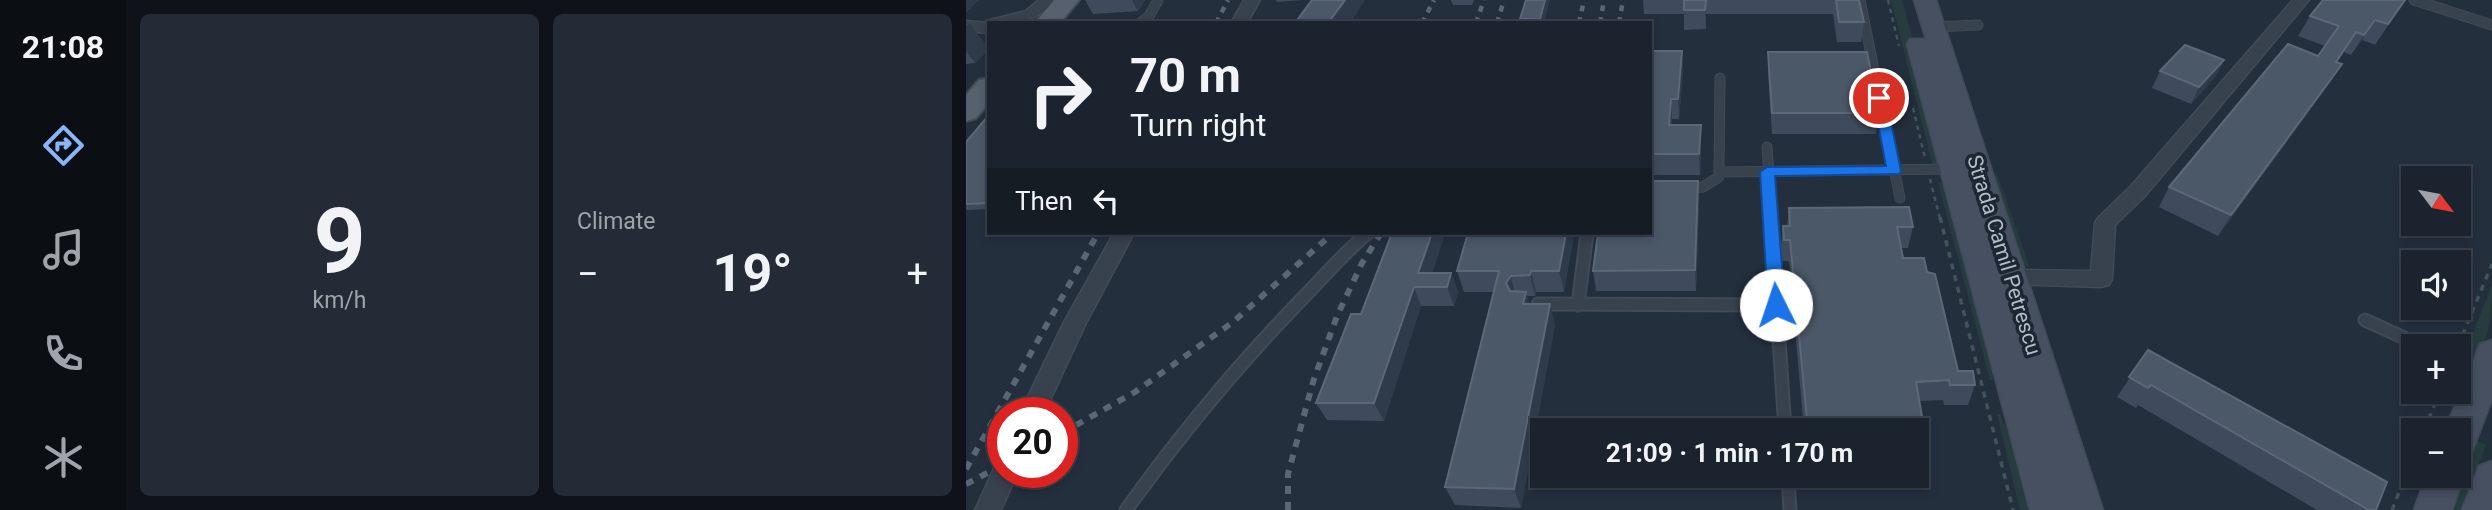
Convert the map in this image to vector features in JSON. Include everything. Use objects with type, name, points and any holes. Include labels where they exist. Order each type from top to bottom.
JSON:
[{"type":"main road","points":[[1050,21],[1067,0]]},
{"type":"main road","points":[[966,112],[987,88]]},
{"type":"street","points":[[1004,21],[1031,14],[1048,0]]},
{"type":"street","points":[[1240,21],[1252,0]]},
{"type":"street","name":"Strada Camil Petrescu","points":[[1906,0],[1941,170],[2049,510]]},
{"type":"street","points":[[2012,278],[2101,279],[2105,223],[2138,191],[2301,0]]},
{"type":"street","name":"Strada Camil Petrescu","points":[[1929,13],[2084,510]]},
{"type":"street","points":[[1040,397],[1075,322],[1123,235]]},
{"type":"street","points":[[2464,418],[2478,364]]},
{"type":"street","points":[[2481,510],[2492,478]]},
{"type":"street","points":[[988,510],[998,488]]},
{"type":"street","points":[[2433,510],[2441,488]]},
{"type":"lane","points":[[1143,21],[1149,16],[1158,0]]},
{"type":"lane","points":[[1860,0],[1899,198]]},
{"type":"lane","points":[[2414,0],[2492,25]]},
{"type":"lane","points":[[1929,13],[1978,25]]},
{"type":"lane","points":[[1675,189],[1700,189],[1712,185],[1719,177],[1720,78]]},
{"type":"lane","points":[[1767,147],[1784,418]]},
{"type":"lane","points":[[1719,172],[1941,170]]},
{"type":"lane","points":[[1126,510],[1163,456],[1243,362],[1366,235]]},
{"type":"lane","points":[[1578,304],[1587,235]]},
{"type":"lane","points":[[1520,304],[1776,305]]},
{"type":"lane","points":[[2365,320],[2401,336]]},
{"type":"lane","points":[[1789,488],[1790,510]]},
{"type":"path","points":[[1888,0],[1900,52]]},
{"type":"path","points":[[1913,105],[1941,170],[2013,510]]},
{"type":"path","points":[[2463,334],[2492,264]]},
{"type":"path","points":[[2392,510],[2401,487]]},
{"type":"green space","points":[[1891,0],[1902,0],[1944,153],[1940,163],[1933,166]]},
{"type":"green space","points":[[1996,171],[2030,268],[2018,262],[1997,200]]},
{"type":"green space","points":[[1938,182],[1945,184],[1992,353],[1993,380],[1990,380]]},
{"type":"green space","points":[[2492,285],[2488,330],[2476,354],[2471,354],[2471,338]]},
{"type":"green space","points":[[1997,414],[2000,414],[2033,489],[2039,510],[2020,510]]},
{"type":"green space","points":[[2474,438],[2486,445],[2471,486],[2471,446]]},
{"type":"green space","points":[[2455,488],[2470,488],[2462,510],[2447,510]]},
{"type":"building","points":[[1312,0],[1345,0],[1329,21],[1296,21]]},
{"type":"building","points":[[1526,0],[1545,0],[1540,19],[1520,19]]},
{"type":"building","points":[[1684,0],[1706,0],[1705,10],[1684,10]]},
{"type":"building","points":[[1836,0],[1859,0],[1864,22],[1839,22]]},
{"type":"building","points":[[2323,0],[2405,0],[2388,24],[2375,20],[2364,35],[2356,32],[2336,62],[2342,64],[2231,215],[2169,187],[2288,44],[2318,56],[2339,26],[2310,16]]},
{"type":"building","points":[[2185,45],[2224,60],[2199,87],[2160,71]]},
{"type":"building","points":[[1652,51],[1682,51],[1678,99],[1671,99],[1669,125],[1701,125],[1699,154],[1652,154]]},
{"type":"building","points":[[1768,52],[1867,52],[1879,113],[1772,113]]},
{"type":"building","points":[[987,117],[987,203],[966,204],[966,142]]},
{"type":"building","points":[[1652,181],[1698,181],[1695,270],[1593,271],[1598,235],[1652,235]]},
{"type":"building","points":[[1909,207],[1913,227],[1897,227],[1903,258],[1924,258],[1927,272],[1935,274],[1958,371],[1973,371],[1975,385],[1950,385],[1949,380],[1916,382],[1922,418],[1807,418],[1790,240],[1784,240],[1783,226],[1790,226],[1789,208]]},
{"type":"building","points":[[1391,235],[1431,235],[1418,273],[1451,273],[1447,287],[1414,287],[1374,403],[1316,403],[1351,314],[1361,314]]},
{"type":"building","points":[[1467,235],[1566,235],[1559,271],[1531,271],[1530,275],[1511,276],[1506,283],[1510,291],[1526,292],[1523,304],[1550,304],[1514,489],[1445,487],[1499,271],[1457,271]]},
{"type":"building","points":[[2148,350],[2387,482],[2376,510],[2369,510],[2151,385],[2148,388],[2129,377]]},
{"type":"railway","points":[[1217,21],[1228,0]]},
{"type":"railway","points":[[1423,21],[1434,0]]},
{"type":"railway","points":[[1477,21],[1484,0]]},
{"type":"railway","points":[[1498,21],[1504,0]]},
{"type":"railway","points":[[1579,21],[1584,0]]},
{"type":"railway","points":[[1600,21],[1604,0]]},
{"type":"railway","points":[[1619,21],[1623,0]]},
{"type":"railway","points":[[966,469],[1097,235]]},
{"type":"railway","points":[[1078,424],[1135,392],[1233,322],[1331,235]]},
{"type":"railway","points":[[1288,510],[1288,474],[1313,382],[1337,316],[1362,263],[1380,235]]},
{"type":"railway","points":[[966,484],[987,473]]},
{"type":"route","points":[[1776,305],[1767,172],[1894,171],[1879,98]]}]
